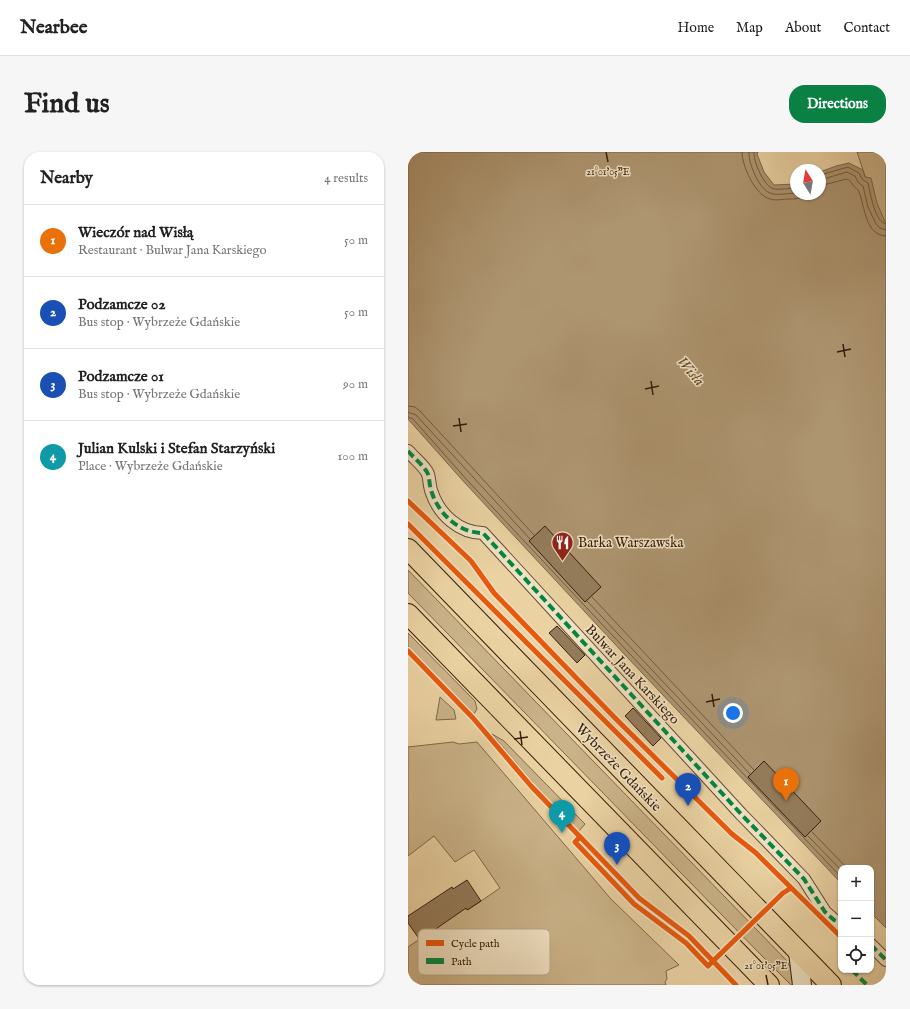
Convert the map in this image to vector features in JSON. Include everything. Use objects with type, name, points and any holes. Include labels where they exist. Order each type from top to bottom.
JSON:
[{"type":"main road","name":"Wybrzeże Gdańskie","points":[[408,549],[831,985]]},
{"type":"main road","points":[[408,614],[769,985]]},
{"type":"main road","points":[[798,952],[802,985]]},
{"type":"street","name":"Bulwar Jana Karskiego","points":[[408,451],[428,473],[431,492],[435,502],[447,517],[462,528],[482,533],[804,880],[825,912],[838,922]]},
{"type":"street","points":[[874,948],[886,960]]},
{"type":"shaded area","points":[[857,152],[886,152],[886,239]]},
{"type":"shaded area","points":[[408,570],[787,961],[791,969],[795,985],[791,985],[762,956],[408,593]]},
{"type":"shaded area","points":[[408,633],[475,701],[477,709],[474,714],[408,646]]},
{"type":"shaded area","points":[[440,697],[454,710],[456,719],[436,720]]},
{"type":"shaded area","points":[[492,734],[504,741],[585,824],[579,831],[534,784]]},
{"type":"shaded area","points":[[453,742],[459,744],[477,742],[611,899],[679,965],[666,971],[666,985],[408,985],[408,947],[418,940],[418,975],[550,975],[550,929],[435,929],[466,908],[468,910],[500,888],[474,850],[455,862],[434,836],[408,856],[408,747]]},
{"type":"water","name":"Wisła","points":[[408,152],[758,152],[757,154],[764,172],[774,185],[790,184],[790,200],[826,200],[826,170],[836,166],[849,163],[863,170],[865,177],[871,178],[877,203],[886,224],[886,928],[874,916],[874,865],[838,865],[838,880],[626,656],[464,482],[408,419]]},
{"type":"building","points":[[545,526],[601,587],[585,602],[529,541]]},
{"type":"building","points":[[557,626],[585,655],[577,663],[549,633]]},
{"type":"building","points":[[633,708],[661,738],[653,746],[625,716]]},
{"type":"building","points":[[764,761],[821,821],[805,837],[748,777]]},
{"type":"building","points":[[467,880],[481,901],[467,910],[466,908],[436,929],[418,929],[418,937],[408,923],[408,916],[452,887],[453,889]]},
{"type":"marked path","points":[[408,451],[427,472],[435,501],[445,515],[451,521],[466,530],[483,533],[741,814],[804,879],[825,912],[838,922]]},
{"type":"marked path","points":[[874,948],[886,960]]},
{"type":"marked path","points":[[855,973],[867,985]]},
{"type":"cycle path","points":[[408,501],[471,561],[494,593],[617,720],[732,834],[756,853],[838,934]]},
{"type":"cycle path","points":[[408,524],[662,778]]},
{"type":"cycle path","points":[[408,651],[473,718],[531,786],[639,898],[689,936],[736,985]]},
{"type":"cycle path","points":[[580,837],[575,842],[634,904],[686,943],[708,966],[783,893],[791,888]]},
{"type":"place","name":"Barka Warszawska","points":[[563,562]]},
{"type":"place","name":"Wieczór nad Wisłą","points":[[786,801]]},
{"type":"place","name":"Podzamcze 02","points":[[688,806]]},
{"type":"place","name":"Julian Kulski i Stefan Starzyński","points":[[562,833]]},
{"type":"place","name":"Podzamcze 01","points":[[617,865]]}]
